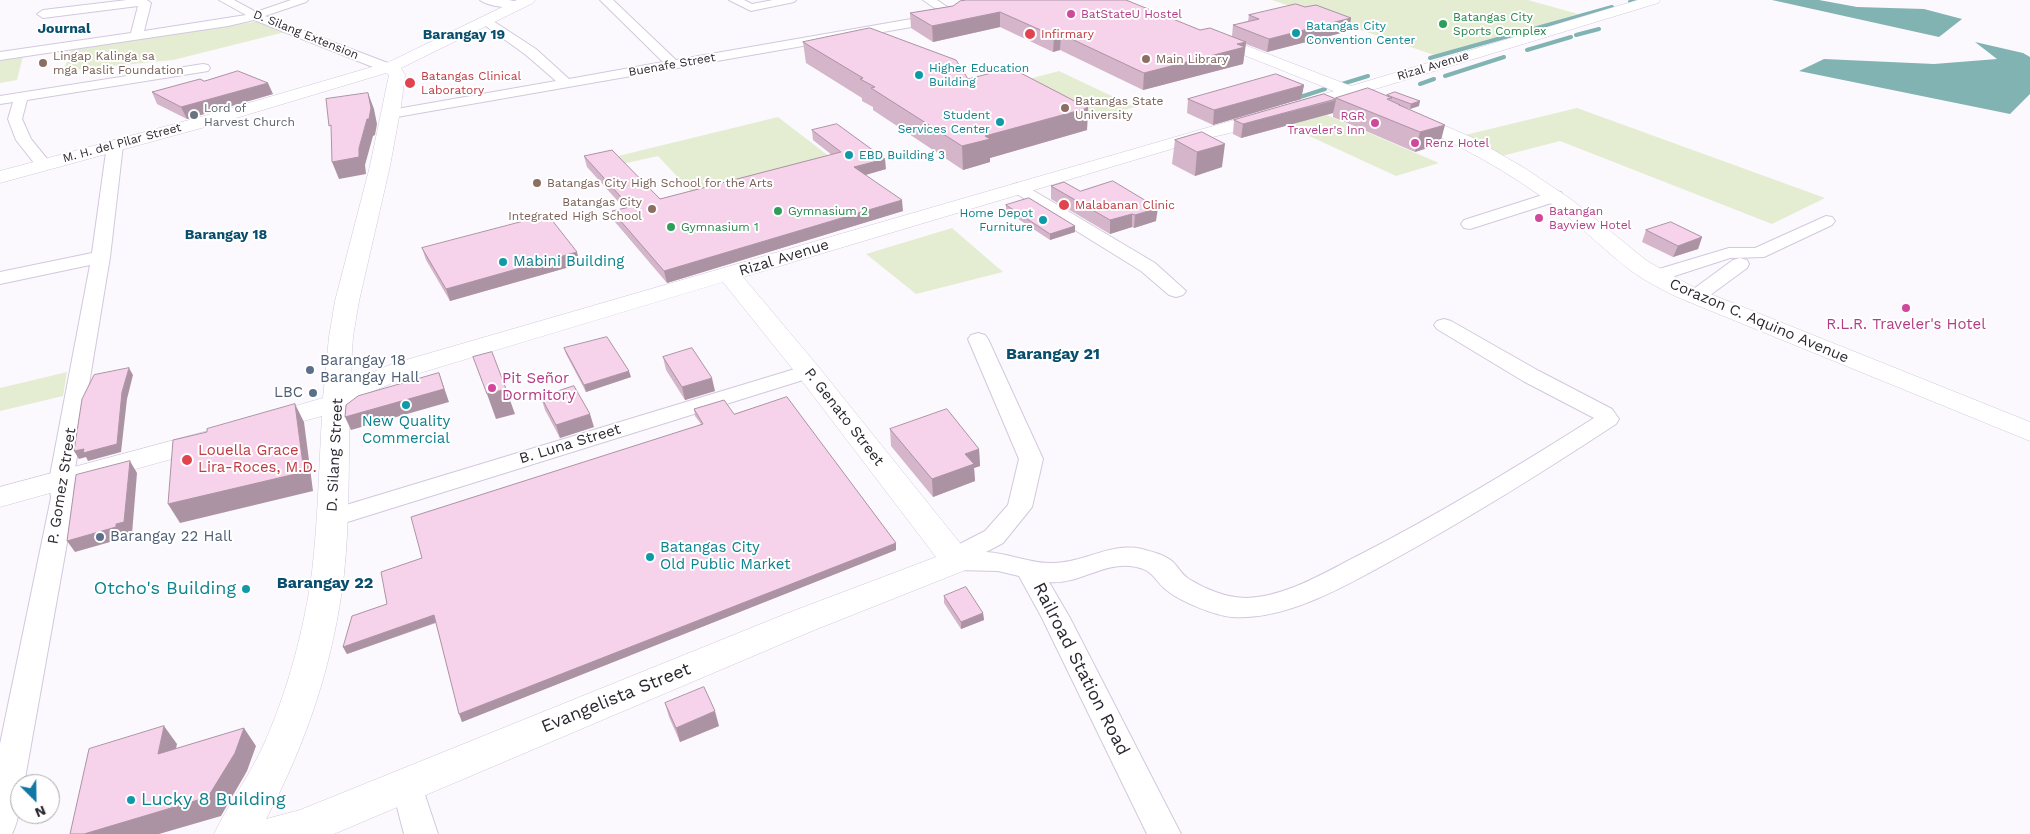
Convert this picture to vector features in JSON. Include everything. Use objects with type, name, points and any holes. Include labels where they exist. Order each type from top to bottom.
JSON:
[{"type":"main road","points":[[1602,0],[1629,7]]},
{"type":"main road","name":"Rizal Avenue","points":[[0,497],[336,403],[732,279],[1023,191],[1214,139],[1237,126],[1653,0]]},
{"type":"main road","name":"M. H. del Pilar Street","points":[[0,177],[388,68],[523,2]]},
{"type":"main road","points":[[1199,32],[1371,101]]},
{"type":"main road","name":"D. Silang Street","points":[[235,834],[253,807],[275,764],[300,696],[324,598],[332,518],[336,403],[341,338],[349,287],[391,114],[397,76],[395,71],[388,68]]},
{"type":"main road","name":"Corazon C. Aquino Avenue","points":[[1389,108],[1448,132],[1481,150],[1555,196],[1639,266],[1695,297],[2030,432]]},
{"type":"main road","name":"P. Genato Street","points":[[732,279],[808,371],[956,559]]},
{"type":"main road","name":"Evangelista Street","points":[[275,834],[303,828],[956,559]]},
{"type":"street","points":[[45,0],[41,19],[131,3],[145,3],[137,35]]},
{"type":"street","name":"D. Silang Extension","points":[[226,0],[254,16],[388,68]]},
{"type":"street","points":[[0,56],[31,47],[228,22],[254,16],[302,0]]},
{"type":"street","points":[[486,0],[523,2]]},
{"type":"street","points":[[606,0],[673,65]]},
{"type":"street","points":[[734,6],[751,8],[790,0]]},
{"type":"street","name":"Buenafe Street","points":[[391,114],[953,15],[929,0]]},
{"type":"street","points":[[487,21],[531,52],[567,84]]},
{"type":"street","points":[[0,100],[203,68]]},
{"type":"street","points":[[21,97],[15,119],[24,140],[44,165]]},
{"type":"street","name":"P. Gomez Street","points":[[0,825],[62,498],[62,481],[102,257],[116,145]]},
{"type":"street","points":[[1023,191],[1148,266],[1176,290]]},
{"type":"street","points":[[1470,224],[1555,196]]},
{"type":"street","points":[[1656,276],[1729,253],[1758,253],[1826,221]]},
{"type":"street","points":[[0,278],[102,257]]},
{"type":"street","points":[[1695,297],[1740,264]]},
{"type":"street","points":[[1028,568],[1052,573],[1062,572],[1120,556],[1129,556],[1161,566],[1178,585],[1186,590],[1228,607],[1247,608],[1283,600],[1330,582],[1452,517],[1539,465],[1608,419],[1604,414],[1531,376],[1444,325]]},
{"type":"street","points":[[956,559],[994,536],[1020,507],[1031,459],[978,339]]},
{"type":"street","name":"B. Luna Street","points":[[332,518],[808,371]]},
{"type":"street","name":"Railroad Station Road","points":[[956,559],[998,562],[1028,568],[1061,627],[1164,834]]},
{"type":"street","points":[[407,784],[421,834]]},
{"type":"green space","name":"Batangas City Sports Complex","points":[[1272,0],[1528,0],[1578,14],[1437,56]]},
{"type":"green space","points":[[261,21],[285,32],[173,60],[63,71],[72,48]]},
{"type":"green space","points":[[23,56],[17,80],[0,83],[0,59]]},
{"type":"green space","points":[[1059,71],[1135,107],[1097,118],[1021,81]]},
{"type":"green space","points":[[1577,108],[1825,198],[1772,224],[1560,141],[1502,156],[1465,135]]},
{"type":"green space","points":[[1320,112],[1439,163],[1396,176],[1283,124]]},
{"type":"green space","points":[[778,117],[830,157],[698,199],[658,156],[622,164],[614,157]]},
{"type":"green space","points":[[952,228],[1003,272],[916,294],[866,254]]},
{"type":"green space","points":[[67,372],[63,396],[0,411],[0,388]]},
{"type":"water","points":[[1772,0],[1819,0],[1857,7],[1924,9],[1962,19],[1939,37]]},
{"type":"water","points":[[1975,42],[2023,53],[2030,57],[2030,94],[2010,114],[1799,71],[1824,59],[1934,64],[1997,59]]},
{"type":"building","points":[[1126,0],[1200,30],[1210,28],[1246,42],[1237,44],[1245,47],[1144,73],[1061,34],[1054,36],[1000,12],[932,26],[910,13],[953,6],[960,1]]},
{"type":"building","points":[[1296,4],[1305,7],[1316,5],[1351,18],[1269,39],[1233,25],[1259,19],[1249,15]]},
{"type":"building","points":[[870,28],[956,60],[968,79],[1011,68],[1088,108],[985,136],[990,139],[962,146],[871,88],[875,87],[860,79],[863,78],[803,42]]},
{"type":"building","points":[[238,71],[268,83],[181,107],[152,92],[200,79],[204,81]]},
{"type":"building","points":[[1276,74],[1304,85],[1214,110],[1188,99]]},
{"type":"building","points":[[1368,88],[1392,98],[1387,99],[1399,105],[1445,125],[1420,132],[1336,98]]},
{"type":"building","points":[[1395,92],[1420,101],[1411,104],[1387,95]]},
{"type":"building","points":[[368,93],[371,108],[359,148],[359,157],[332,162],[331,125],[329,126],[326,99]]},
{"type":"building","points":[[1324,94],[1336,99],[1243,124],[1234,120]]},
{"type":"building","points":[[837,124],[885,159],[854,167],[902,200],[664,271],[612,211],[630,207],[584,156],[612,150],[660,199],[841,152],[812,130]]},
{"type":"building","points":[[1202,132],[1225,144],[1197,152],[1175,140]]},
{"type":"building","points":[[1113,181],[1158,208],[1110,220],[1051,186],[1064,182],[1080,191]]},
{"type":"building","name":"Home Depot Furniture","points":[[1029,198],[1075,226],[1050,234],[1006,205]]},
{"type":"building","name":"Mabini Building","points":[[548,215],[577,252],[446,289],[422,248]]},
{"type":"building","points":[[1671,222],[1702,237],[1678,246],[1646,230]]},
{"type":"building","points":[[607,337],[629,371],[584,385],[564,348]]},
{"type":"building","points":[[692,348],[712,378],[682,387],[663,357]]},
{"type":"building","points":[[492,352],[506,389],[487,394],[473,357]]},
{"type":"building","points":[[129,368],[122,392],[117,444],[83,453],[84,449],[74,451],[82,399],[94,375]]},
{"type":"building","points":[[439,373],[444,389],[345,417],[346,405],[358,396]]},
{"type":"building","points":[[574,386],[590,414],[556,425],[541,397]]},
{"type":"building","name":"Batangas City Old Public Market","points":[[787,397],[896,543],[459,714],[434,615],[343,647],[352,616],[387,604],[381,572],[422,558],[411,517],[703,424],[694,409],[724,400],[734,414]]},
{"type":"building","points":[[295,404],[304,472],[168,504],[173,440],[207,432],[207,429]]},
{"type":"building","points":[[947,409],[979,449],[965,454],[974,464],[932,479],[890,429]]},
{"type":"building","points":[[130,461],[124,522],[116,524],[116,527],[67,541],[76,475]]},
{"type":"building","points":[[966,587],[983,613],[961,622],[944,596]]},
{"type":"building","points":[[704,687],[715,711],[676,728],[665,703]]},
{"type":"building","points":[[164,726],[158,754],[244,728],[235,753],[208,797],[84,834],[70,834],[89,749]]},
{"type":"waterway","points":[[1630,2],[1638,0]]},
{"type":"waterway","points":[[1430,58],[1612,7]]},
{"type":"waterway","points":[[1576,35],[1599,29]]},
{"type":"waterway","points":[[1527,50],[1571,37]]},
{"type":"waterway","points":[[1445,76],[1504,57]]},
{"type":"waterway","points":[[1342,84],[1368,76]]},
{"type":"waterway","points":[[1420,84],[1434,79]]},
{"type":"waterway","points":[[1294,99],[1325,89]]},
{"type":"place","name":"BatStateU Hostel","points":[[1071,14]]},
{"type":"place","name":"Batangas City Sports Complex","points":[[1443,24]]},
{"type":"place","name":"Batangas City Convention Center","points":[[1296,33]]},
{"type":"place","name":"Infirmary","points":[[1030,34]]},
{"type":"place","name":"Main Library","points":[[1146,59]]},
{"type":"place","name":"Lingap Kalinga sa mga Paslit Foundation","points":[[43,63]]},
{"type":"place","name":"Higher Education Building","points":[[919,75]]},
{"type":"place","name":"Batangas Clinical Laboratory","points":[[410,83]]},
{"type":"place","name":"Batangas State University","points":[[1065,108]]},
{"type":"place","name":"Lord of Harvest Church","points":[[194,115]]},
{"type":"place","name":"Student Services Center","points":[[1000,122]]},
{"type":"place","name":"RGR Traveler's Inn","points":[[1375,123]]},
{"type":"place","name":"Renz Hotel","points":[[1415,143]]},
{"type":"place","name":"EBD Building 3","points":[[849,155]]},
{"type":"place","name":"Batangas City High School for the Arts","points":[[537,183]]},
{"type":"place","name":"Malabanan Clinic","points":[[1064,205]]},
{"type":"place","name":"Batangas City Integrated High School","points":[[652,209]]},
{"type":"place","name":"Gymnasium 2","points":[[778,211]]},
{"type":"place","name":"Batangan Bayview Hotel","points":[[1539,218]]},
{"type":"place","name":"Home Depot Furniture","points":[[1043,220]]},
{"type":"place","name":"Gymnasium 1","points":[[671,227]]},
{"type":"place","name":"Mabini Building","points":[[503,262]]},
{"type":"place","name":"R.L.R. Traveler's Hotel","points":[[1906,308]]},
{"type":"place","name":"Barangay 18 Barangay Hall","points":[[310,370]]},
{"type":"place","name":"Pit Señor Dormitory","points":[[492,388]]},
{"type":"place","name":"LBC","points":[[313,393]]},
{"type":"place","name":"New Quality Commercial","points":[[406,405]]},
{"type":"place","name":"Louella Grace Lira-Roces, M.D.","points":[[187,460]]},
{"type":"place","name":"Barangay 22 Hall","points":[[100,537]]},
{"type":"place","name":"Batangas City Old Public Market","points":[[650,557]]},
{"type":"place","name":"Otcho's Building","points":[[246,589]]},
{"type":"place","name":"Lucky 8 Building","points":[[131,800]]},
{"type":"district","name":"Journal","points":[[64,29]]},
{"type":"district","name":"Barangay 19","points":[[464,35]]},
{"type":"district","name":"Barangay 18","points":[[226,235]]},
{"type":"district","name":"Barangay 21","points":[[1053,354]]},
{"type":"district","name":"Barangay 22","points":[[325,583]]}]
